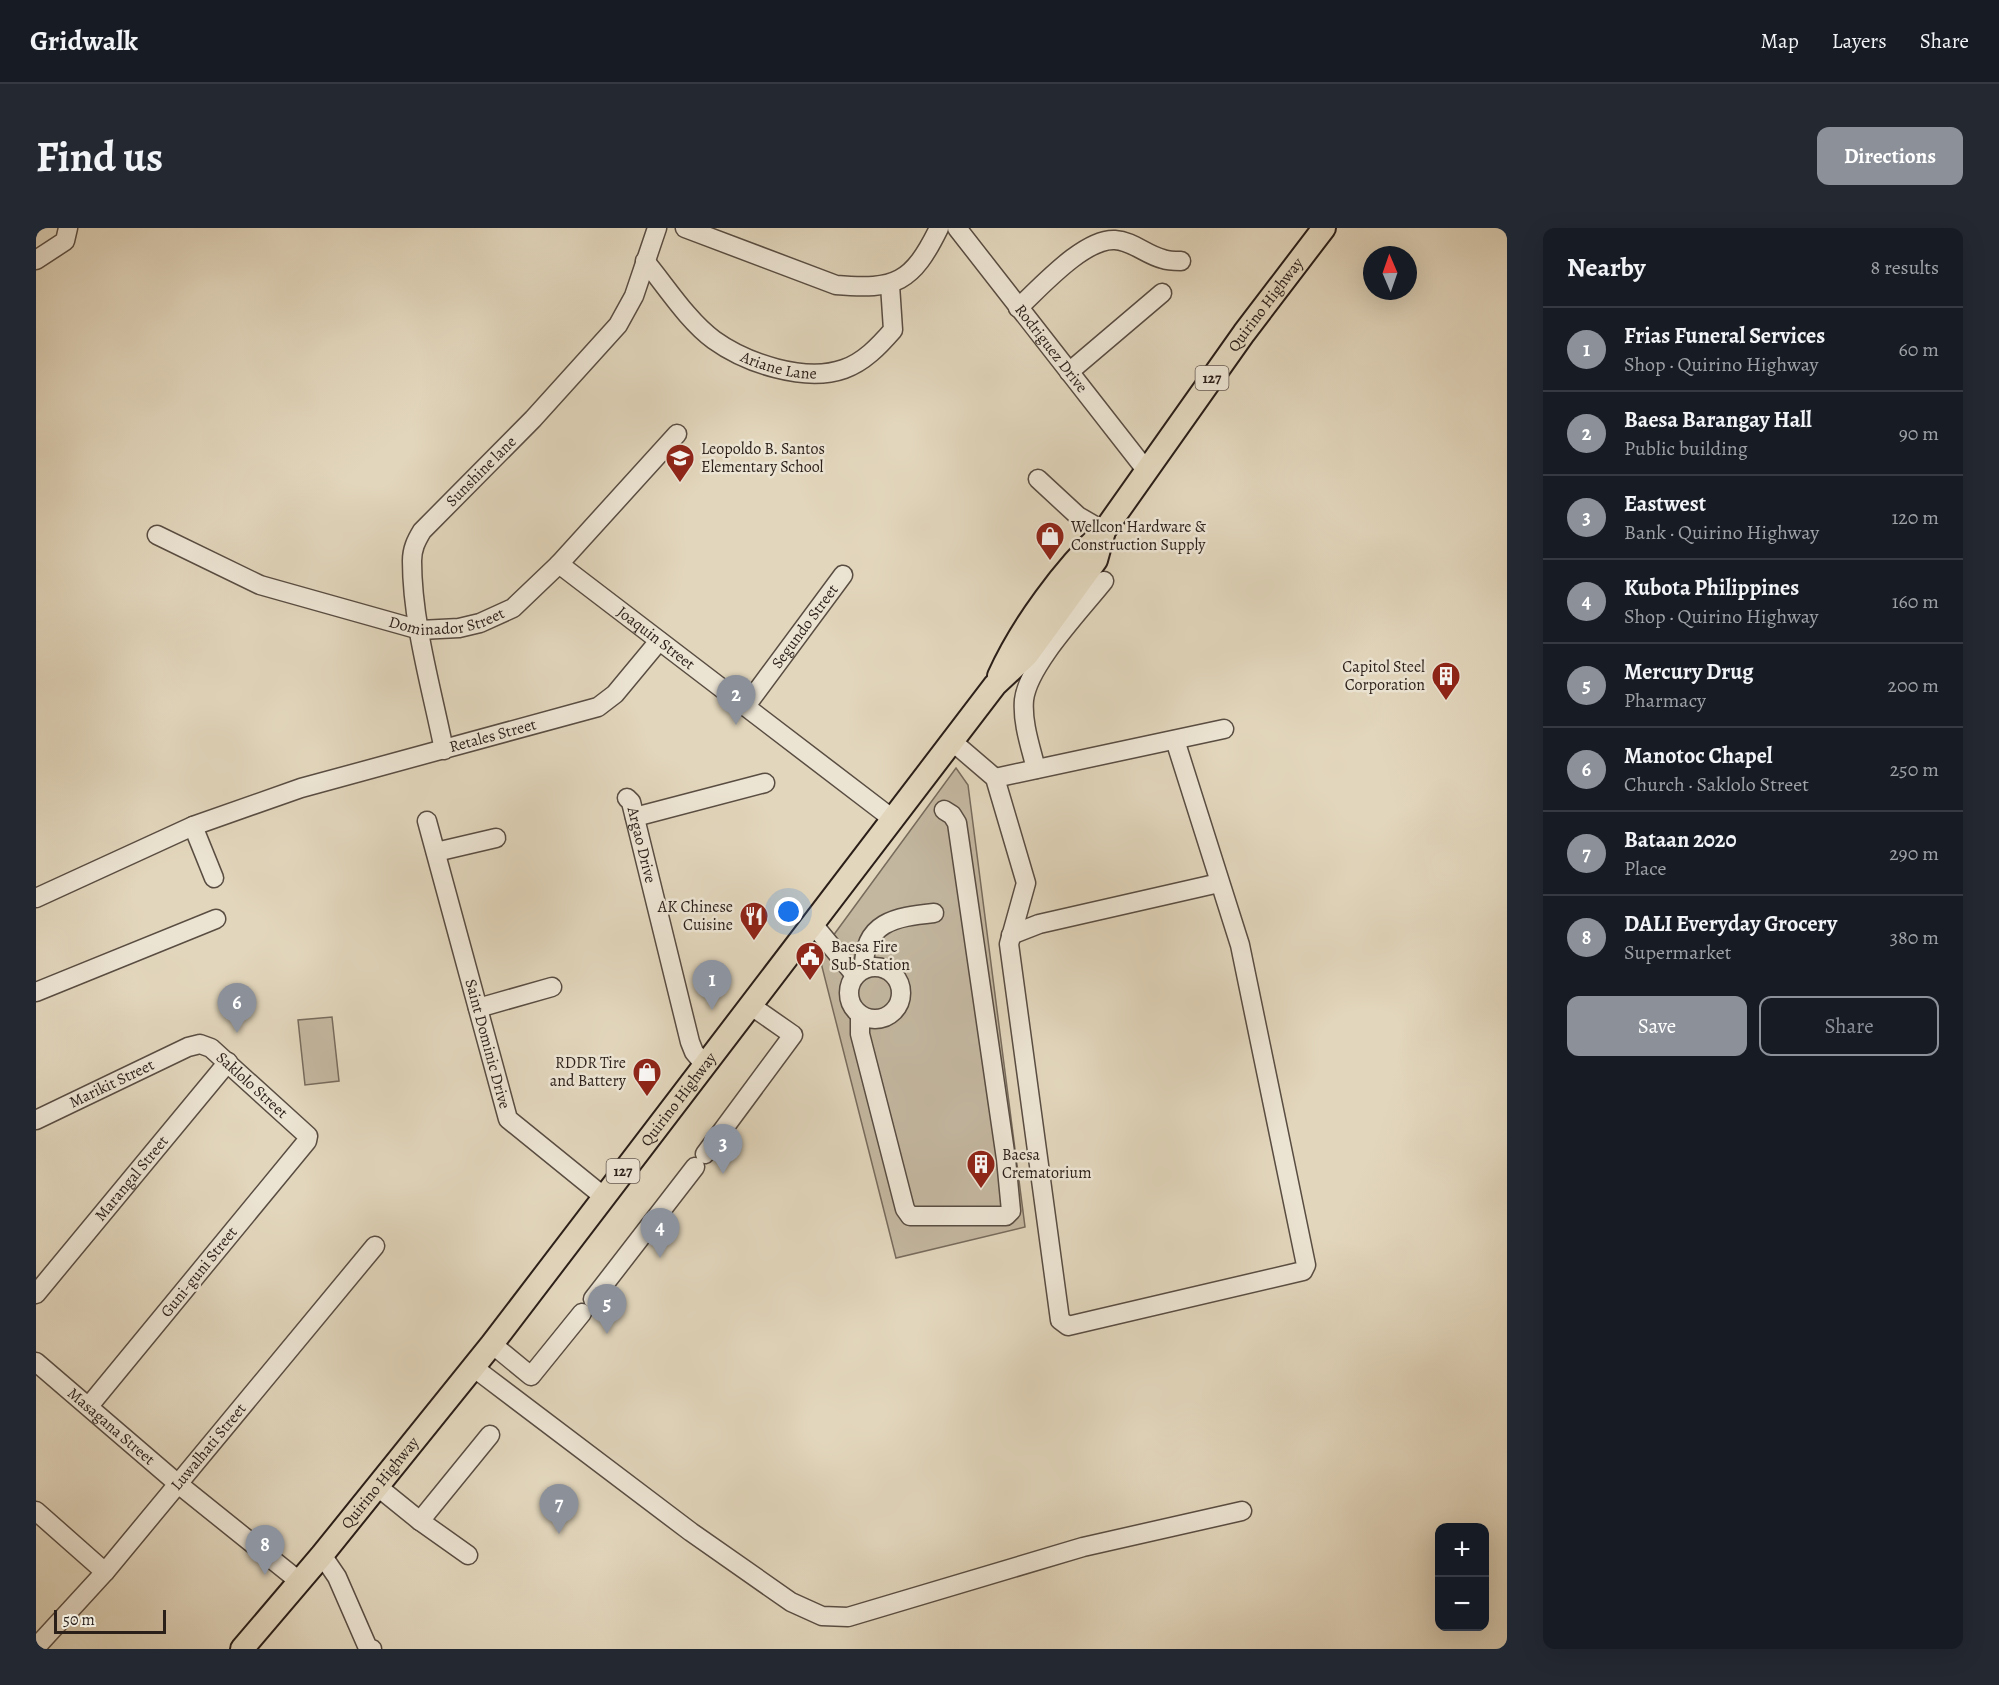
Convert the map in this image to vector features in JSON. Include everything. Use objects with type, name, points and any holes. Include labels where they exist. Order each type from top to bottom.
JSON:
[{"type":"main road","name":"Quirino Highway","points":[[242,1649],[378,1487],[492,1344],[995,685],[1027,655],[1096,560],[1104,531],[1146,470],[1244,333],[1324,228]]},
{"type":"street","points":[[36,260],[50,254],[65,240],[68,228]]},
{"type":"street","name":"Sunshine lane","points":[[444,750],[420,630],[412,560],[418,538],[533,419],[618,325],[634,296],[657,228]]},
{"type":"street","points":[[685,228],[836,285],[890,285],[907,275],[928,249],[939,228]]},
{"type":"street","name":"Rodriguez Drive","points":[[957,228],[1146,470]]},
{"type":"street","points":[[1018,308],[1075,257],[1103,241],[1115,240],[1127,243],[1163,259],[1181,261]]},
{"type":"street","name":"Ariane Lane","points":[[645,261],[713,339],[738,354],[781,369],[813,374],[843,370],[861,361],[893,330],[890,285]]},
{"type":"street","points":[[1069,372],[1162,293]]},
{"type":"street","name":"Dominador Street","points":[[157,535],[260,585],[420,630],[459,628],[513,608],[559,564],[677,434]]},
{"type":"street","points":[[1038,479],[1078,516],[1104,531]]},
{"type":"street","name":"Joaquin Street","points":[[559,564],[894,820]]},
{"type":"street","name":"Segundo Street","points":[[746,706],[843,576]]},
{"type":"street","points":[[1036,769],[1024,717],[1026,687],[1039,664],[1104,581]]},
{"type":"street","name":"Retales Street","points":[[36,898],[194,826],[302,788],[598,706],[615,694],[659,641]]},
{"type":"street","points":[[994,778],[1224,729]]},
{"type":"street","points":[[953,742],[994,778],[1026,883],[1009,944],[1060,1320],[1068,1326],[1303,1271],[1306,1265],[1240,945],[1175,740]]},
{"type":"street","points":[[635,817],[765,783]]},
{"type":"street","name":"Argao Drive","points":[[627,798],[630,799],[661,908],[690,1042],[694,1052],[704,1064]]},
{"type":"street","points":[[934,913],[898,917],[882,926],[867,942],[860,972],[848,992],[849,1001],[860,1016],[860,1034],[906,1212],[910,1216],[920,1218],[1005,1216],[1011,1211],[1006,1159],[957,823],[952,815],[944,810]]},
{"type":"street","name":"Saint Dominic Drive","points":[[427,821],[508,1119],[603,1196]]},
{"type":"street","points":[[194,826],[214,878]]},
{"type":"street","points":[[436,852],[496,838]]},
{"type":"street","points":[[1011,934],[1039,924],[1219,884]]},
{"type":"street","points":[[36,992],[216,919]]},
{"type":"street","points":[[812,923],[860,972]]},
{"type":"street","points":[[860,972],[877,967],[890,971],[899,982],[902,995],[897,1008],[887,1017],[873,1019],[860,1016]]},
{"type":"street","points":[[478,1008],[552,987]]},
{"type":"street","points":[[492,1344],[531,1376],[700,1160],[792,1035],[750,1005]]},
{"type":"street","name":"Saklolo Street","points":[[188,1047],[200,1044],[211,1048],[308,1135],[308,1138]]},
{"type":"street","name":"Marikit Street","points":[[36,1120],[188,1047]]},
{"type":"street","name":"Marangal Street","points":[[36,1294],[228,1062]]},
{"type":"street","name":"Guni-guni Street","points":[[89,1406],[308,1138]]},
{"type":"street","name":"Luwalhati Street","points":[[39,1644],[105,1572],[375,1246]]},
{"type":"street","name":"Masagana Street","points":[[36,1362],[177,1483],[299,1581]]},
{"type":"street","points":[[473,1368],[691,1532],[791,1602],[822,1616],[848,1617],[1083,1547],[1242,1511]]},
{"type":"street","points":[[420,1521],[490,1435]]},
{"type":"street","points":[[378,1487],[420,1521],[468,1555]]},
{"type":"street","points":[[36,1511],[105,1572]]},
{"type":"street","points":[[322,1555],[336,1577],[369,1649]]},
{"type":"shaded area","points":[[956,768],[968,785],[1025,1227],[896,1258],[819,955]]},
{"type":"shaded area","points":[[332,1017],[339,1081],[305,1085],[298,1020]]},
{"type":"place","name":"Leopoldo B. Santos Elementary School","points":[[680,484]]},
{"type":"place","name":"Wellcon Hardware & Construction Supply","points":[[1050,562]]},
{"type":"place","name":"Capitol Steel Corporation","points":[[1446,702]]},
{"type":"place","name":"Baesa Barangay Hall","points":[[736,725]]},
{"type":"place","name":"AK Chinese Cuisine","points":[[754,942]]},
{"type":"place","name":"Baesa Fire Sub-Station","points":[[810,982]]},
{"type":"place","name":"Frias Funeral Services","points":[[712,1010]]},
{"type":"place","name":"Manotoc Chapel","points":[[237,1033]]},
{"type":"place","name":"RDDR Tire and Battery","points":[[647,1098]]},
{"type":"place","name":"Eastwest","points":[[723,1174]]},
{"type":"place","name":"Baesa Crematorium","points":[[981,1190]]},
{"type":"place","name":"Kubota Philippines","points":[[660,1258]]},
{"type":"place","name":"Mercury Drug","points":[[607,1334]]},
{"type":"place","name":"Bataan 2020","points":[[559,1534]]},
{"type":"place","name":"DALI Everyday Grocery","points":[[265,1575]]}]
